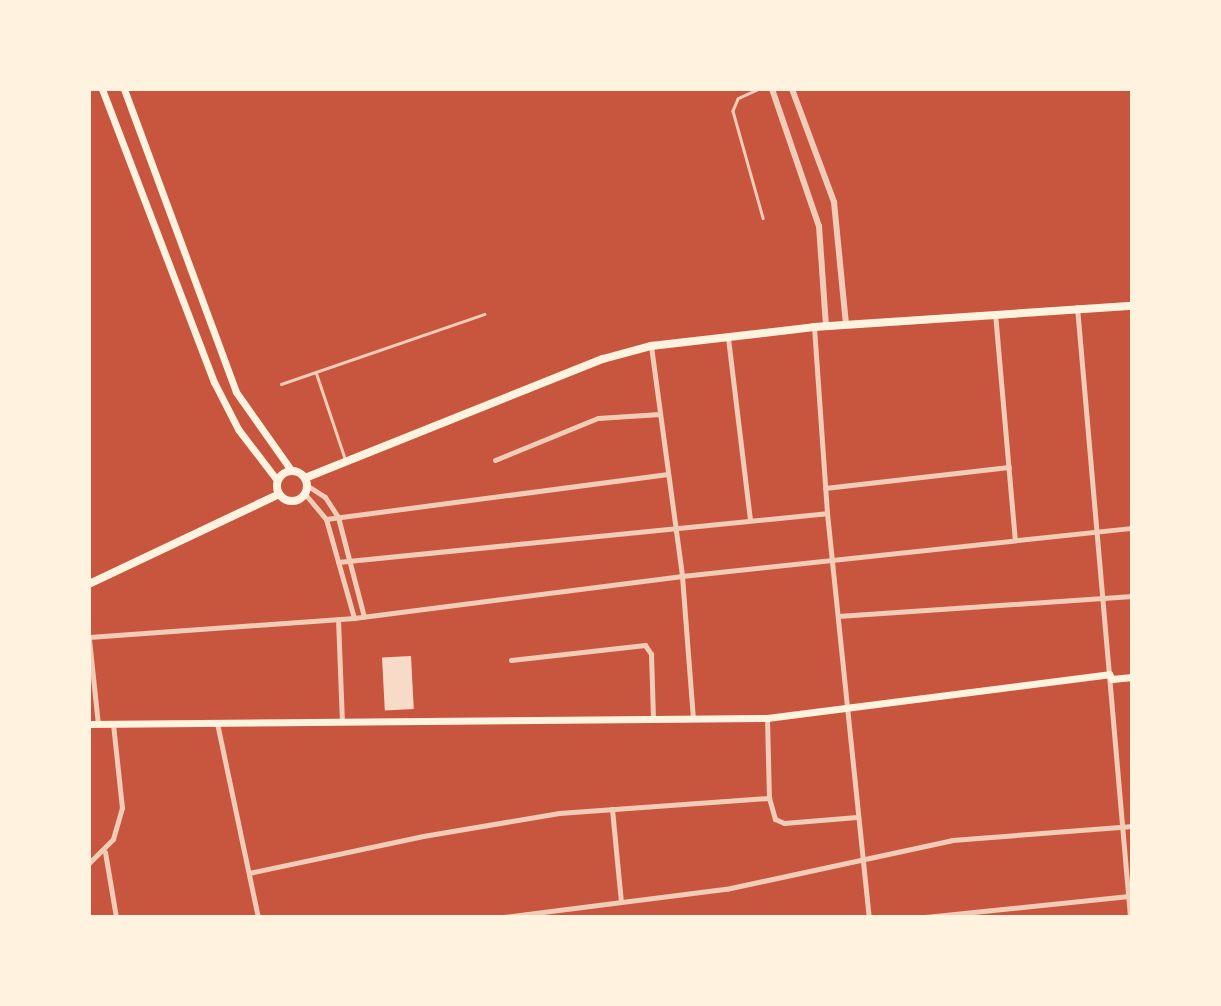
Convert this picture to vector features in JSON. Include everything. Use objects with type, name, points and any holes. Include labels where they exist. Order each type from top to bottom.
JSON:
[{"type":"main road","points":[[102,89],[214,382],[238,429],[277,480],[279,494]]},
{"type":"main road","points":[[124,89],[236,392],[291,470],[306,486]]},
{"type":"main road","points":[[279,494],[292,501],[306,486],[346,461],[603,359],[651,346],[825,326],[1077,307],[1132,306]]},
{"type":"main road","points":[[277,480],[291,470]]},
{"type":"main road","points":[[89,584],[279,494]]},
{"type":"main road","points":[[93,724],[767,718],[1109,674],[1112,679],[1132,677]]},
{"type":"street","points":[[772,89],[819,226],[825,326]]},
{"type":"street","points":[[792,89],[834,202],[846,325]]},
{"type":"street","points":[[1077,307],[1130,917]]},
{"type":"street","points":[[995,313],[1015,540]]},
{"type":"street","points":[[814,327],[827,513],[861,863],[869,917]]},
{"type":"street","points":[[728,338],[750,519]]},
{"type":"street","points":[[651,346],[682,576],[693,719]]},
{"type":"street","points":[[495,460],[598,418],[660,414]]},
{"type":"street","points":[[825,488],[1009,467]]},
{"type":"street","points":[[326,519],[668,474]]},
{"type":"street","points":[[306,486],[325,497],[338,517],[365,617]]},
{"type":"street","points":[[306,486],[326,519],[354,618]]},
{"type":"street","points":[[338,562],[827,513]]},
{"type":"street","points":[[93,724],[89,638],[365,617],[682,576],[1132,528]]},
{"type":"street","points":[[838,615],[1132,596]]},
{"type":"street","points":[[338,619],[342,722]]},
{"type":"street","points":[[512,660],[633,645],[650,647],[653,719]]},
{"type":"street","points":[[767,718],[771,813],[784,823],[857,817]]},
{"type":"street","points":[[218,723],[258,917]]},
{"type":"street","points":[[89,863],[105,852],[113,839],[122,808],[113,724]]},
{"type":"street","points":[[249,873],[469,827],[612,809],[769,798]]},
{"type":"street","points":[[612,809],[621,902]]},
{"type":"street","points":[[503,917],[726,889],[861,863],[952,840],[1132,825]]},
{"type":"street","points":[[105,852],[116,917]]},
{"type":"street","points":[[925,917],[1130,896]]},
{"type":"lane","points":[[758,89],[738,99],[733,111],[763,218]]},
{"type":"lane","points":[[281,384],[484,314]]},
{"type":"lane","points":[[316,372],[346,461]]},
{"type":"building","points":[[411,656],[414,709],[385,710],[382,658]]}]
